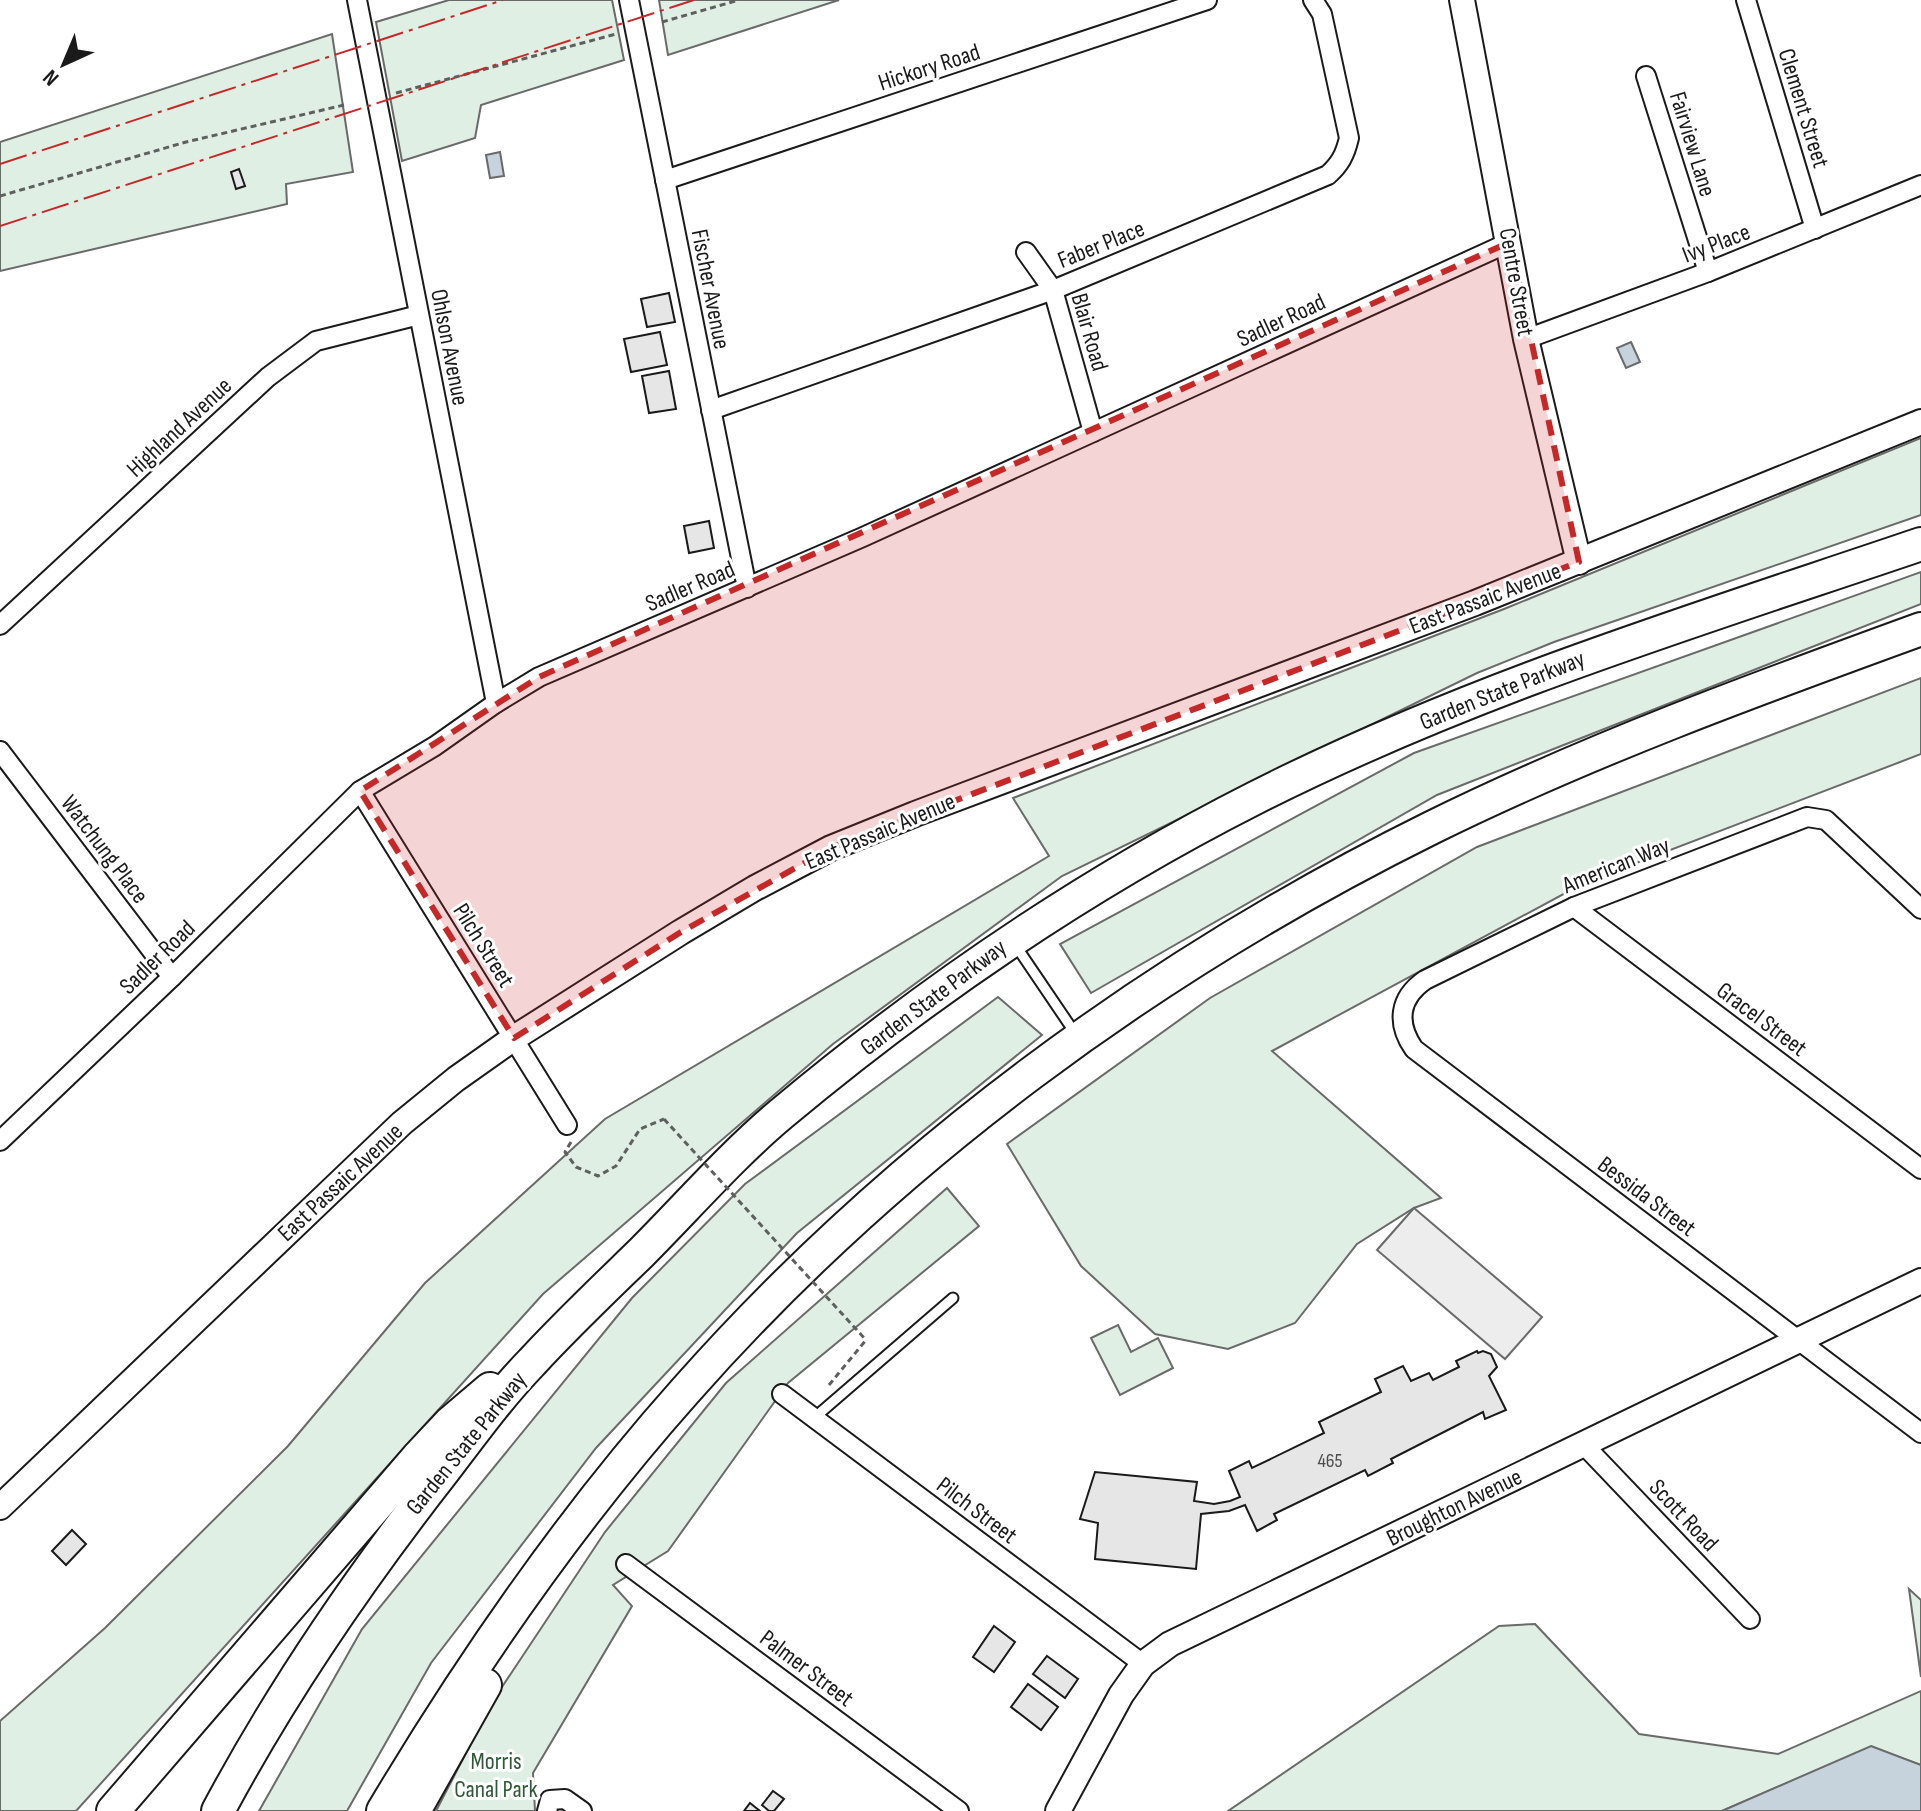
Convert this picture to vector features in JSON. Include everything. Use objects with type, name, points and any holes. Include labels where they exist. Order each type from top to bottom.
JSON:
[{"type":"highway","name":"Garden State Parkway","points":[[218,1811],[309,1657],[381,1552],[530,1363],[776,1117],[889,1028],[1011,939],[1128,866],[1227,813],[1383,738],[1517,682],[1637,638],[1921,544]]},
{"type":"highway","points":[[383,1811],[434,1725],[513,1607],[598,1494],[687,1389],[784,1287],[884,1194],[978,1115],[1079,1039],[1190,964],[1309,893],[1430,828],[1553,771],[1673,722],[1921,629]]},
{"type":"highway","points":[[113,1811],[291,1602],[450,1423],[476,1399],[530,1363]]},
{"type":"highway","points":[[414,1811],[598,1494]]},
{"type":"main road","name":"Centre Street","points":[[1462,0],[1526,339],[1579,562]]},
{"type":"main road","name":"East Passaic Avenue","points":[[0,1507],[391,1133],[456,1079],[514,1038],[755,888],[831,848],[915,814],[1579,562],[1921,422]]},
{"type":"main road","name":"Broughton Avenue","points":[[1058,1811],[1121,1695],[1143,1664],[1170,1644],[1921,1281]]},
{"type":"street","name":"Ohlson Avenue","points":[[357,0],[496,703]]},
{"type":"street","name":"Fischer Avenue","points":[[629,0],[747,588]]},
{"type":"street","name":"Hickory Road","points":[[665,180],[1207,0]]},
{"type":"street","name":"Faber Place","points":[[711,410],[1053,290],[1328,175],[1346,153],[1348,125],[1322,14],[1313,0]]},
{"type":"street","name":"Clement Street","points":[[1746,0],[1815,229]]},
{"type":"street","name":"Fairview Lane","points":[[1646,76],[1708,272]]},
{"type":"street","name":"Ivy Place","points":[[1526,339],[1708,272],[1921,185]]},
{"type":"street","name":"Sadler Road","points":[[0,1141],[360,791],[539,677],[747,588],[1510,242]]},
{"type":"street","name":"Blair Road","points":[[1026,252],[1053,290],[1093,432]]},
{"type":"street","name":"Highland Avenue","points":[[0,625],[268,377],[316,341],[419,315]]},
{"type":"street","name":"Watchung Place","points":[[0,751],[172,977]]},
{"type":"street","name":"Pilch Street","points":[[360,791],[567,1125]]},
{"type":"street","name":"American Way","points":[[1430,978],[1574,907],[1796,820],[1817,816],[1826,820],[1921,909]]},
{"type":"street","name":"Gracel Street","points":[[1574,907],[1921,1169]]},
{"type":"street","name":"Bessida Street","points":[[1430,978],[1414,988],[1402,1011],[1402,1025],[1414,1049],[1921,1433]]},
{"type":"street","name":"Pilch Street","points":[[782,1394],[1143,1664]]},
{"type":"street","name":"Scott Road","points":[[1584,1445],[1750,1619]]},
{"type":"street","name":"Palmer Street","points":[[626,1564],[959,1811]]},
{"type":"street","points":[[549,1806],[565,1799],[582,1811]]},
{"type":"lane","points":[[1011,939],[1079,1039]]},
{"type":"lane","points":[[810,1415],[953,1298]]},
{"type":"path","points":[[662,22],[739,0]]},
{"type":"path","points":[[384,96],[625,32]]},
{"type":"path","points":[[0,196],[186,142],[344,105]]},
{"type":"path","points":[[567,1125],[574,1137],[565,1152],[576,1167],[598,1176],[616,1166],[640,1129],[664,1119],[866,1340],[810,1415]]},
{"type":"highlighted area","points":[[1510,242],[1579,562],[831,848],[681,932],[514,1038],[360,791],[539,677]]},
{"type":"green space","points":[[449,0],[612,0],[624,60],[481,105],[475,138],[402,161],[376,22]]},
{"type":"green space","points":[[659,0],[839,0],[668,55]]},
{"type":"green space","points":[[332,34],[353,172],[286,184],[287,204],[0,271],[0,142]]},
{"type":"green space","points":[[1921,438],[1921,515],[1554,642],[1477,673],[1062,876],[833,1044],[543,1294],[76,1811],[0,1811],[0,1721],[105,1628],[288,1446],[425,1283],[605,1119],[1049,856],[1013,798],[1504,609]]},
{"type":"green space","points":[[1921,572],[1921,604],[1437,795],[1091,993],[1060,944],[1414,753]]},
{"type":"green space","points":[[1921,678],[1921,754],[1584,883],[1272,1051],[1441,1198],[1414,1208],[1357,1244],[1295,1323],[1228,1349],[1155,1334],[1081,1266],[1007,1144],[1210,998],[1477,847]]},
{"type":"green space","points":[[998,997],[1042,1035],[797,1233],[596,1448],[431,1663],[347,1811],[259,1811],[362,1629],[632,1298],[745,1184]]},
{"type":"green space","name":"Morris Canal Park","points":[[947,1188],[979,1226],[788,1383],[668,1551],[613,1585],[632,1606],[533,1773],[535,1811],[436,1811],[494,1699],[605,1532],[726,1383]]},
{"type":"green space","points":[[1118,1325],[1131,1352],[1158,1338],[1173,1368],[1120,1395],[1091,1338]]},
{"type":"green space","points":[[1909,1589],[1921,1600],[1921,1677]]},
{"type":"green space","points":[[1535,1624],[1639,1734],[1778,1754],[1921,1691],[1921,1765],[1871,1747],[1722,1811],[1228,1811],[1499,1626]]},
{"type":"shaded area","points":[[500,152],[504,176],[490,178],[486,155]]},
{"type":"shaded area","points":[[1631,342],[1640,362],[1626,368],[1617,348]]},
{"type":"shaded area","points":[[1414,1208],[1542,1317],[1505,1359],[1377,1250]]},
{"type":"shaded area","points":[[1871,1746],[1921,1765],[1921,1811],[1722,1811]]},
{"type":"building","points":[[239,169],[245,186],[236,189],[231,172]]},
{"type":"building","points":[[669,293],[675,322],[647,327],[641,299]]},
{"type":"building","points":[[660,332],[667,365],[631,372],[624,339]]},
{"type":"building","points":[[669,371],[676,409],[649,413],[642,376]]},
{"type":"building","points":[[709,521],[714,548],[689,553],[684,526]]},
{"type":"building","points":[[1477,1351],[1491,1354],[1497,1367],[1489,1376],[1506,1410],[1485,1419],[1483,1412],[1391,1459],[1393,1463],[1368,1476],[1365,1470],[1274,1514],[1277,1520],[1257,1531],[1245,1505],[1229,1511],[1201,1514],[1196,1569],[1095,1559],[1098,1523],[1080,1519],[1095,1472],[1197,1482],[1194,1501],[1214,1504],[1230,1501],[1240,1497],[1229,1471],[1249,1461],[1252,1468],[1324,1433],[1319,1422],[1381,1392],[1375,1379],[1403,1366],[1411,1381],[1429,1373],[1433,1380],[1459,1367],[1456,1361]]},
{"type":"building","points":[[72,1530],[86,1544],[66,1565],[52,1551]]},
{"type":"building","points":[[994,1626],[1015,1642],[994,1672],[973,1657]]},
{"type":"building","points":[[1047,1656],[1078,1679],[1065,1698],[1033,1674]]},
{"type":"building","points":[[1028,1684],[1058,1707],[1041,1730],[1011,1707]]},
{"type":"building","points":[[773,1791],[784,1799],[774,1811],[769,1811],[762,1805]]},
{"type":"building","points":[[750,1803],[760,1811],[744,1811]]},
{"type":"power","points":[[0,164],[503,0]]},
{"type":"power","points":[[0,226],[694,0]]}]
